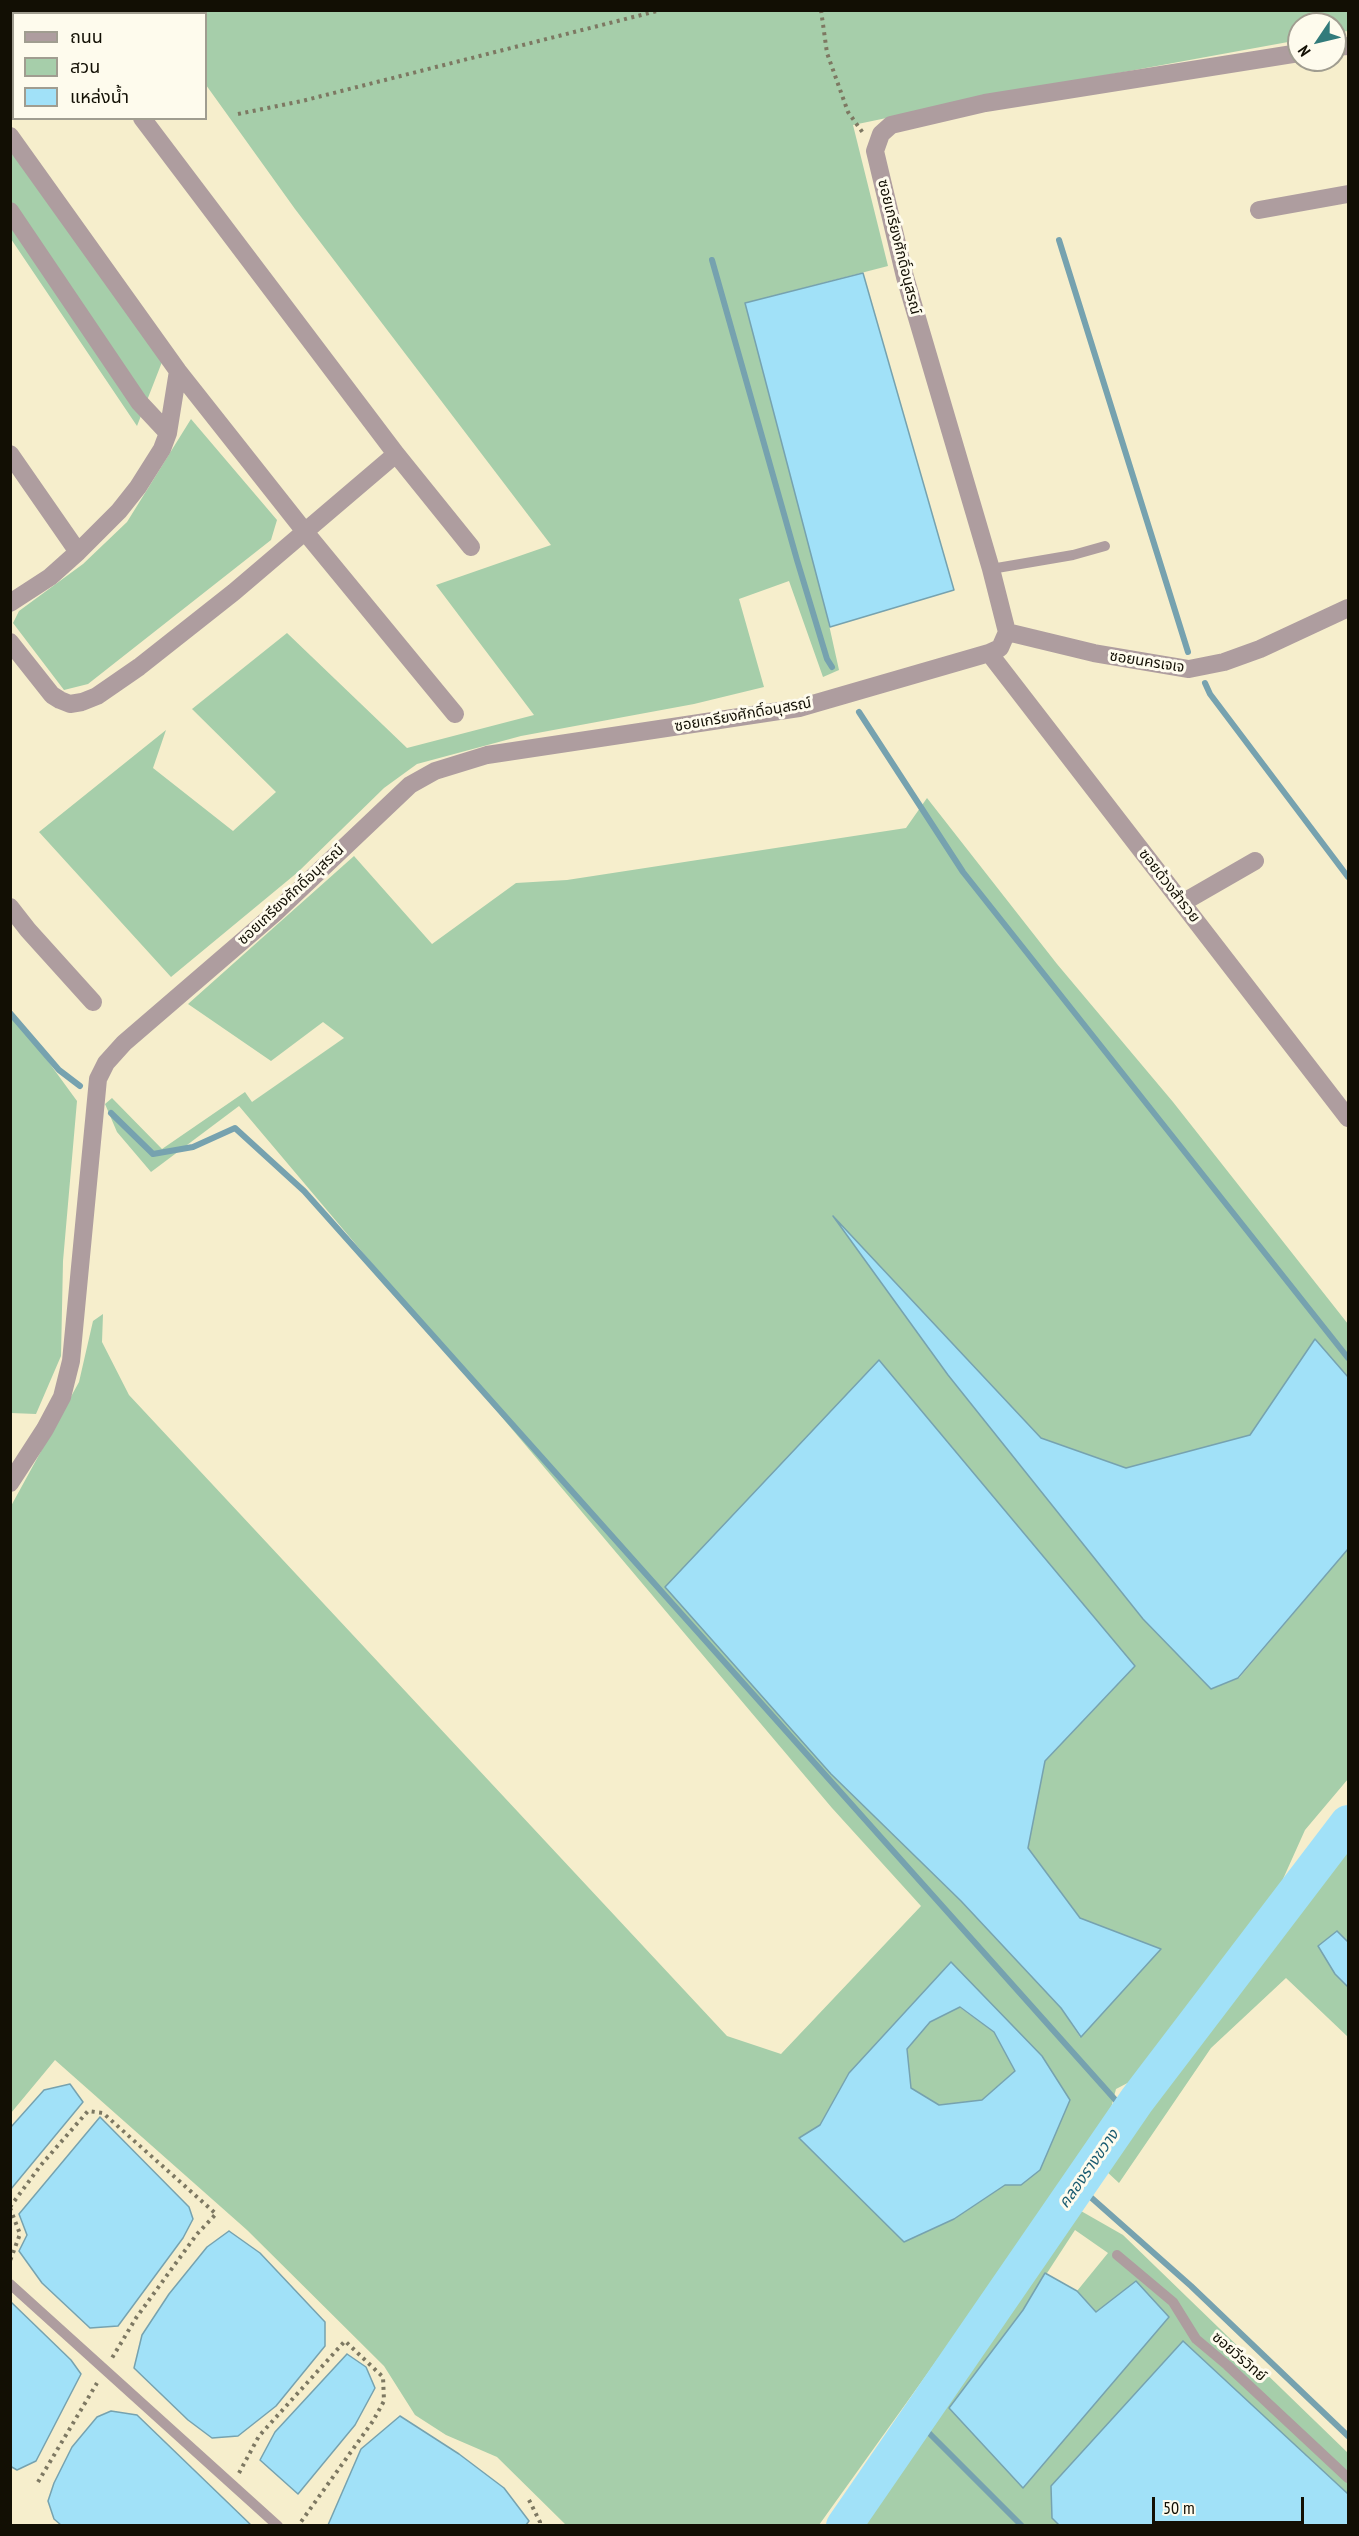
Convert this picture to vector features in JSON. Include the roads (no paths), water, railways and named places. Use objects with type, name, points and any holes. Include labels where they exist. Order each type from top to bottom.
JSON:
[{"type":"street","name":"ซอยเกรียงศักดิ์อนุสรณ์","points":[[1007,632],[991,569],[905,277],[875,151],[881,134],[891,125],[985,104],[1287,54]]},
{"type":"street","points":[[144,120],[396,454],[471,547]]},
{"type":"street","points":[[10,136],[178,371],[306,533],[455,714]]},
{"type":"street","points":[[1259,210],[1348,194]]},
{"type":"street","points":[[10,211],[139,402],[168,433]]},
{"type":"street","points":[[10,603],[50,577],[78,552],[119,511],[138,487],[162,449],[168,433],[178,371]]},
{"type":"street","points":[[10,454],[78,552]]},
{"type":"street","points":[[10,642],[52,695],[70,704],[97,696],[139,667],[306,533],[396,454]]},
{"type":"street","name":"ซอยนครเจเจ","points":[[1007,632],[1094,653],[1189,669],[1224,662],[1260,649],[1348,608]]},
{"type":"street","points":[[989,653],[1000,648],[1007,632]]},
{"type":"street","name":"ซอยเกรียงศักดิ์อนุสรณ์","points":[[10,1483],[45,1429],[62,1397],[71,1361],[98,1078],[106,1063],[124,1043],[275,913],[410,785],[435,771],[487,755],[799,708],[989,653]]},
{"type":"street","name":"ซอยด้วงสำรวย","points":[[989,653],[1348,1118]]},
{"type":"street","points":[[1182,903],[1255,861]]},
{"type":"street","points":[[10,907],[93,1002]]},
{"type":"lane","points":[[991,569],[1073,555],[1105,546]]},
{"type":"lane","name":"ซอยวีรวิทย์","points":[[1117,2255],[1173,2302],[1196,2339],[1348,2478]]},
{"type":"lane","points":[[10,2283],[278,2526]]},
{"type":"water","points":[[863,273],[954,590],[830,627],[745,303]]},
{"type":"water","points":[[833,1216],[1041,1438],[1126,1468],[1250,1435],[1315,1339],[1348,1377],[1348,1549],[1238,1678],[1211,1689],[1143,1619],[948,1375]]},
{"type":"water","points":[[879,1360],[1135,1666],[1045,1761],[1028,1848],[1080,1918],[1161,1949],[1081,2037],[1061,2008],[961,1901],[831,1774],[665,1587]]},
{"type":"water","points":[[1337,1931],[1348,1942],[1348,1987],[1335,1974],[1318,1946]]},
{"type":"water","points":[[951,1962],[1042,2056],[1070,2100],[1040,2170],[1021,2185],[1005,2185],[954,2219],[904,2242],[799,2138],[820,2125],[849,2073]],"holes":[[[960,2007],[994,2032],[1015,2071],[982,2100],[939,2105],[911,2088],[907,2049],[930,2022]]]},
{"type":"water","points":[[70,2084],[83,2102],[11,2189],[11,2127],[44,2090]]},
{"type":"water","points":[[100,2117],[189,2207],[193,2219],[183,2238],[118,2326],[90,2328],[42,2283],[19,2251],[27,2235],[19,2214]]},
{"type":"water","points":[[229,2231],[260,2253],[325,2322],[325,2346],[276,2406],[238,2436],[212,2438],[188,2420],[134,2368],[142,2335],[169,2294],[207,2247]]},
{"type":"water","points":[[1045,2273],[1077,2291],[1096,2312],[1136,2281],[1169,2317],[1023,2488],[949,2408],[1023,2310]]},
{"type":"water","points":[[11,2302],[71,2360],[81,2374],[36,2461],[17,2470],[10,2466]]},
{"type":"water","points":[[1183,2341],[1348,2494],[1348,2525],[1060,2526],[1052,2518],[1051,2486]]},
{"type":"water","points":[[347,2354],[366,2367],[375,2388],[355,2425],[298,2494],[260,2460],[275,2432]]},
{"type":"water","points":[[111,2411],[137,2415],[251,2525],[61,2525],[54,2519],[48,2501],[54,2483],[72,2447],[97,2417]]},
{"type":"water","points":[[400,2416],[459,2454],[504,2488],[529,2521],[526,2525],[328,2525],[361,2449]]},
{"type":"waterway","points":[[1059,240],[1188,652]]},
{"type":"waterway","points":[[712,260],[797,560],[827,659],[832,667]]},
{"type":"waterway","points":[[1205,683],[1210,694],[1348,877]]},
{"type":"waterway","points":[[859,712],[963,872],[1348,1358]]},
{"type":"waterway","points":[[10,1013],[59,1070],[80,1086]]},
{"type":"waterway","points":[[111,1113],[153,1154],[193,1147],[235,1128],[304,1191],[1127,2113]]},
{"type":"waterway","name":"คลองรางขวาง","points":[[844,2526],[1137,2100],[1348,1823]]},
{"type":"waterway","points":[[1077,2185],[1191,2286],[1348,2436]]},
{"type":"waterway","points":[[916,2420],[1022,2526]]}]
